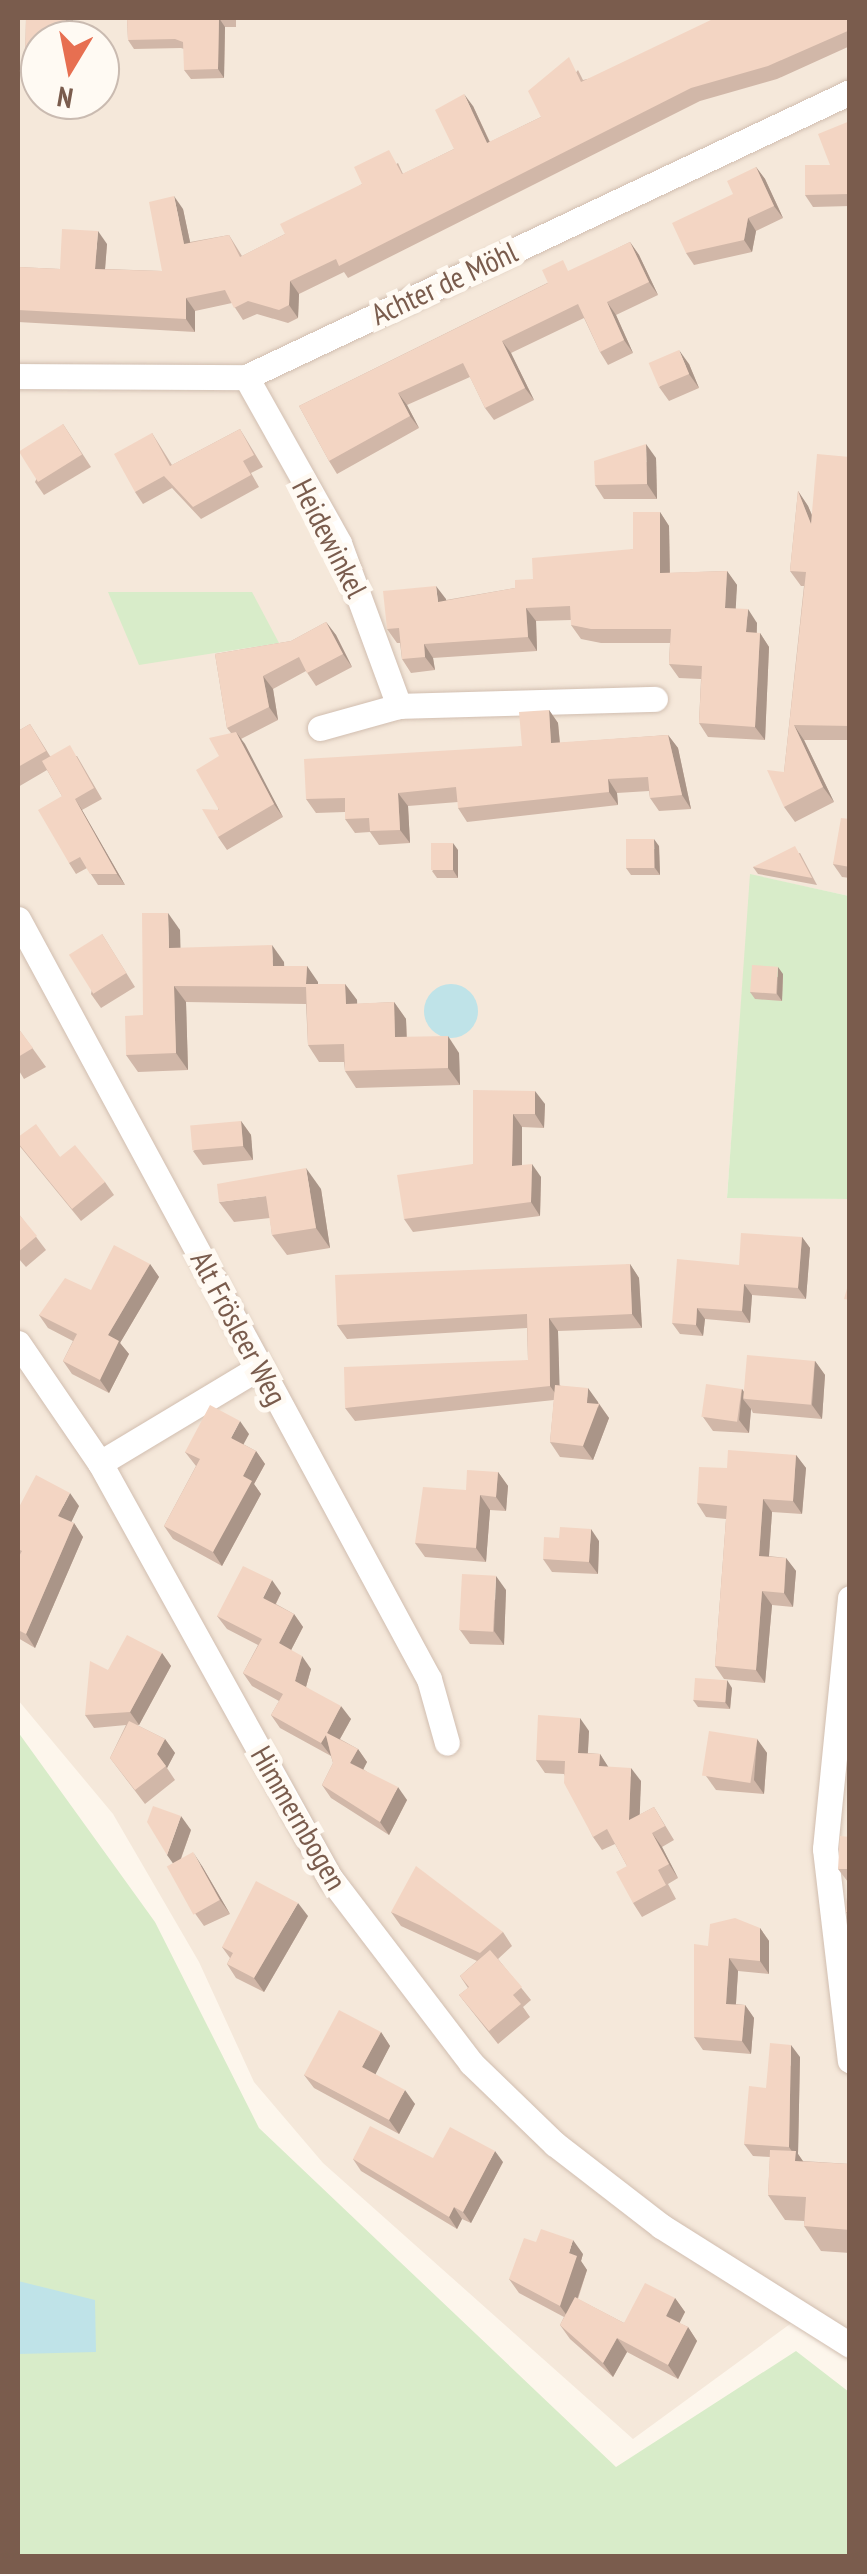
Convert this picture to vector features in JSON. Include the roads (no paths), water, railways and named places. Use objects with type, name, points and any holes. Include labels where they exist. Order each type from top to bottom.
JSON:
[{"type":"street","name":"Achter de Möhl","points":[[18,376],[246,377],[850,92]]},
{"type":"street","name":"Heidewinkel","points":[[246,377],[339,543],[399,706]]},
{"type":"street","points":[[320,728],[399,706],[655,699]]},
{"type":"street","name":"Alt Frösleer Weg","points":[[18,919],[429,1679],[447,1743]]},
{"type":"street","name":"Himmernbogen","points":[[18,1343],[100,1463],[331,1879],[386,1958],[484,2077],[662,2226],[850,2345]]},
{"type":"street","points":[[100,1463],[260,1367]]},
{"type":"street","points":[[850,1598],[825,1849],[850,2062]]},
{"type":"water","points":[[451,984],[470,992],[478,1011],[470,1030],[451,1038],[432,1030],[424,1011],[432,992]]},
{"type":"water","points":[[18,2281],[95,2300],[96,2352],[18,2354]]}]
